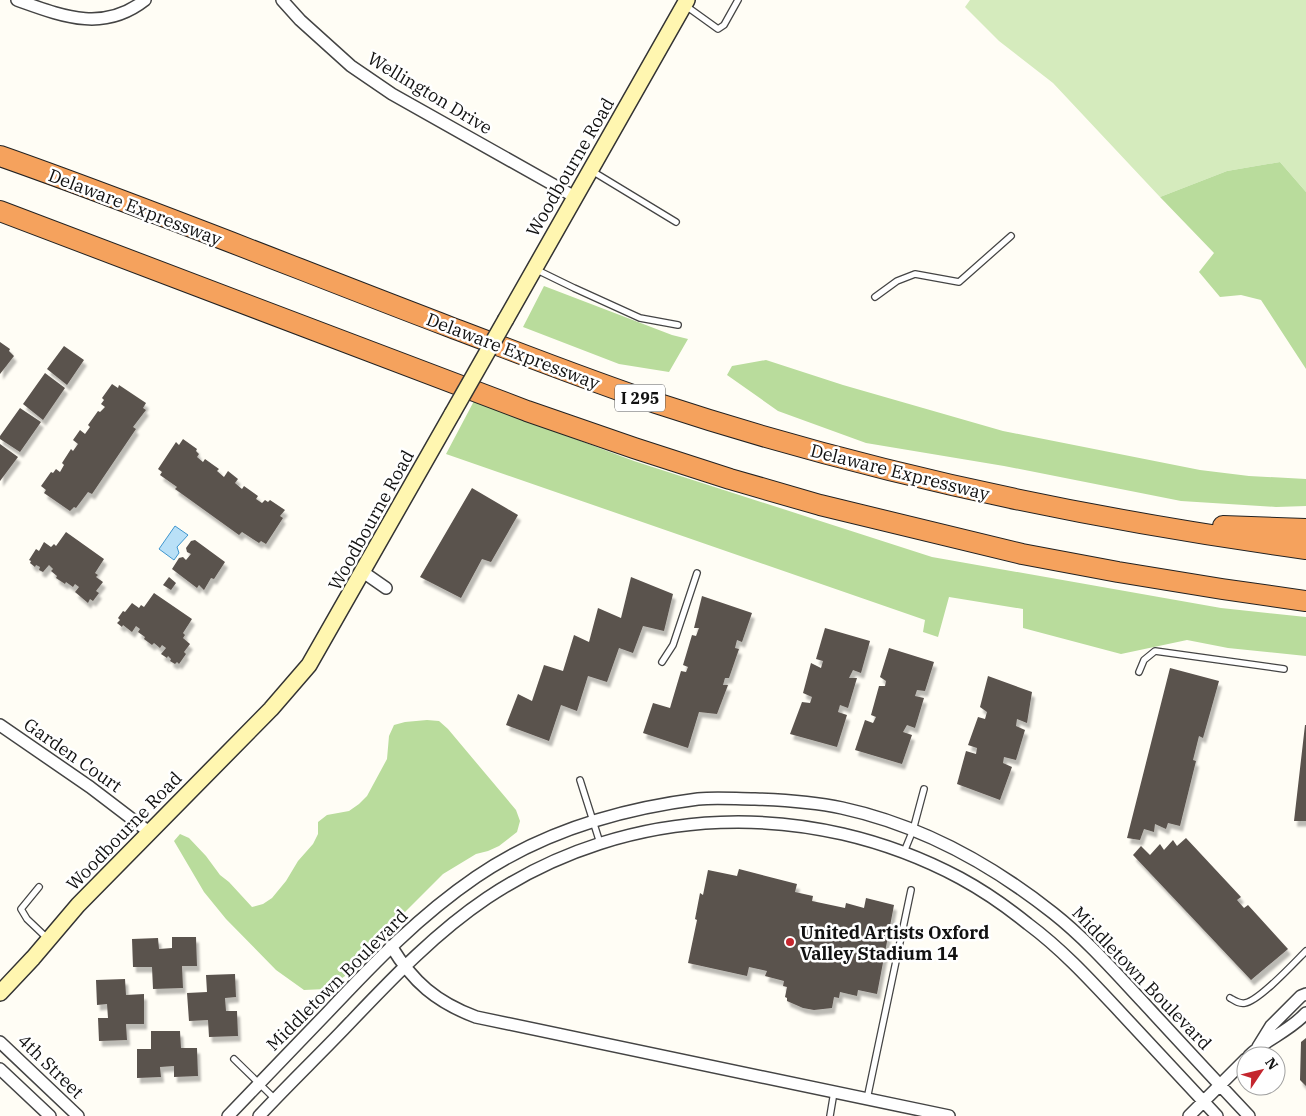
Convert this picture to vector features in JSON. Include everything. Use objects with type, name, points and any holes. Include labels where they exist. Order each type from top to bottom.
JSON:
[{"type":"highway","name":"Delaware Expressway","points":[[0,156],[575,375],[657,404],[828,455],[1008,499],[1221,538],[1306,549]]},
{"type":"highway","points":[[0,211],[527,411],[730,479],[820,505],[1022,554],[1137,576],[1306,601]]},
{"type":"highway","points":[[1112,519],[1306,529]]},
{"type":"main road","name":"Woodbourne Road","points":[[0,994],[78,905],[271,710],[309,666],[686,2]]},
{"type":"street","points":[[17,0],[69,17],[84,19],[114,16],[137,6],[145,0]]},
{"type":"street","name":"Wellington Drive","points":[[282,0],[300,20],[351,66],[392,94],[574,197]]},
{"type":"street","points":[[363,572],[386,588]]},
{"type":"street","name":"Garden Court","points":[[0,725],[149,832]]},
{"type":"street","name":"Middletown Boulevard","points":[[228,1116],[365,971],[425,916],[475,878],[504,859],[536,843],[593,821],[646,807],[700,799],[777,800],[844,808],[913,830],[978,861],[1054,914],[1106,962],[1249,1116]]},
{"type":"street","name":"Middletown Boulevard","points":[[259,1116],[403,966],[484,900],[511,882],[571,854],[600,843],[678,825],[729,822],[771,823],[839,833],[904,852],[969,883],[1015,914],[1054,945],[1089,978],[1217,1116]]},
{"type":"street","points":[[391,946],[403,966],[439,1000],[456,1010],[476,1017],[949,1116]]},
{"type":"street","points":[[1259,1046],[1271,1026],[1301,996],[1306,994]]},
{"type":"street","points":[[1260,1046],[1283,1032],[1306,1013]]},
{"type":"street","name":"4th Street","points":[[0,1042],[78,1116]]},
{"type":"street","name":"4th Street","points":[[0,1069],[50,1116]]},
{"type":"street","points":[[1189,1116],[1236,1069]]},
{"type":"lane","points":[[686,2],[718,29],[724,25],[738,0]]},
{"type":"lane","points":[[590,170],[676,222]]},
{"type":"lane","points":[[876,297],[897,281],[915,274],[959,282],[1011,236]]},
{"type":"lane","points":[[534,269],[640,318],[678,325]]},
{"type":"lane","points":[[662,662],[673,644],[697,573]]},
{"type":"lane","points":[[1138,672],[1144,660],[1155,651],[1284,669]]},
{"type":"lane","points":[[580,780],[600,843]]},
{"type":"lane","points":[[904,852],[913,830],[924,789]]},
{"type":"lane","points":[[39,887],[21,909],[26,919],[49,940]]},
{"type":"lane","points":[[867,1099],[911,890]]},
{"type":"lane","points":[[1230,998],[1236,1002],[1244,1003],[1260,995],[1306,952]]},
{"type":"lane","points":[[234,1059],[274,1099]]},
{"type":"lane","points":[[830,1116],[834,1092]]},
{"type":"green space","points":[[970,0],[1306,0],[1306,192],[1280,162],[1227,171],[1160,197],[1053,83],[999,41],[965,7]]},
{"type":"green space","points":[[1280,162],[1306,192],[1306,369],[1261,300],[1241,295],[1220,297],[1199,272],[1214,253],[1160,197],[1227,171]]},
{"type":"green space","points":[[544,286],[672,335],[688,339],[669,372],[619,364],[523,327]]},
{"type":"green space","points":[[766,360],[843,385],[1003,431],[1200,470],[1249,476],[1306,479],[1306,506],[1276,507],[1181,501],[1004,466],[866,443],[778,411],[727,375],[732,366]]},
{"type":"green space","points":[[474,401],[634,461],[932,557],[1221,608],[1306,617],[1306,656],[1228,648],[1187,640],[1121,654],[1023,628],[1023,609],[949,597],[938,637],[923,632],[925,620],[446,454]]},
{"type":"green space","points":[[427,720],[439,721],[448,729],[516,810],[520,821],[517,832],[499,846],[476,854],[443,874],[402,915],[365,946],[345,976],[326,989],[304,990],[276,970],[226,919],[204,892],[174,841],[180,834],[189,838],[220,875],[252,907],[263,904],[272,898],[286,881],[298,861],[313,844],[318,834],[318,822],[327,815],[349,811],[367,796],[387,759],[389,736],[394,725]]},
{"type":"water","points":[[175,526],[188,535],[177,547],[179,553],[174,560],[159,549]]},
{"type":"building","points":[[0,342],[10,349],[9,351],[14,356],[0,374]]},
{"type":"building","points":[[64,346],[84,360],[67,385],[47,369]]},
{"type":"building","points":[[45,373],[65,388],[43,420],[23,404]]},
{"type":"building","points":[[112,384],[118,388],[119,385],[146,403],[143,408],[146,410],[133,427],[136,429],[92,494],[88,492],[76,508],[74,507],[70,511],[44,493],[46,490],[41,486],[51,472],[53,473],[56,469],[60,472],[64,465],[62,463],[71,449],[73,451],[78,444],[73,440],[80,430],[85,434],[90,427],[88,425],[98,411],[100,412],[105,407],[101,404],[104,400],[102,398]]},
{"type":"building","points":[[20,408],[41,422],[20,452],[0,439],[0,436]]},
{"type":"building","points":[[183,439],[197,449],[196,451],[199,454],[197,457],[203,462],[205,459],[219,469],[217,471],[224,477],[228,471],[238,479],[235,483],[242,489],[244,486],[258,496],[256,499],[262,503],[265,500],[268,502],[270,500],[285,510],[280,516],[283,518],[266,544],[261,541],[259,543],[242,532],[239,535],[175,489],[177,487],[160,475],[162,472],[158,469],[176,442],[179,445]]},
{"type":"building","points":[[0,444],[18,457],[0,481]]},
{"type":"building","points":[[472,488],[518,515],[491,562],[482,559],[461,598],[420,577]]},
{"type":"building","points":[[66,532],[104,559],[95,573],[98,575],[96,577],[103,582],[96,591],[99,593],[93,601],[90,599],[88,603],[75,592],[79,587],[75,584],[73,587],[66,582],[65,584],[56,578],[57,576],[51,571],[53,569],[49,565],[43,572],[39,570],[40,567],[36,565],[35,567],[29,560],[36,549],[39,551],[44,542],[51,547],[54,544],[56,546]]},
{"type":"building","points":[[195,540],[225,562],[214,579],[211,578],[204,590],[199,585],[197,588],[172,569],[179,558],[183,557],[186,560],[191,554],[187,552],[186,548],[191,541]]},
{"type":"building","points":[[169,577],[176,583],[171,590],[163,585]]},
{"type":"building","points":[[631,577],[673,594],[664,631],[643,626],[633,653],[619,648],[607,682],[588,676],[577,711],[561,705],[549,741],[506,725],[518,694],[532,701],[544,665],[563,671],[574,635],[589,642],[598,608],[621,618]]},
{"type":"building","points":[[154,593],[192,619],[183,633],[185,635],[183,638],[190,644],[179,664],[177,662],[175,664],[170,661],[171,659],[168,656],[167,658],[161,654],[166,648],[162,645],[160,648],[144,639],[145,637],[138,632],[140,629],[136,626],[132,632],[117,623],[123,611],[125,612],[132,603],[139,608],[141,605],[144,607]]},
{"type":"building","points":[[702,596],[752,613],[742,642],[737,640],[735,648],[739,649],[729,678],[725,678],[723,685],[728,685],[717,714],[699,712],[688,748],[643,733],[653,703],[670,708],[681,671],[686,672],[688,667],[683,665],[692,635],[696,636],[699,628],[694,628]]},
{"type":"building","points":[[825,628],[870,641],[861,673],[853,670],[849,678],[857,678],[848,708],[840,705],[838,712],[847,715],[837,747],[790,734],[802,702],[810,703],[812,697],[803,693],[811,663],[821,668],[823,661],[816,659]]},
{"type":"building","points":[[889,648],[934,662],[925,691],[917,690],[915,696],[924,698],[915,728],[907,725],[903,732],[912,735],[902,764],[855,750],[865,720],[873,723],[876,717],[871,715],[879,686],[885,686],[886,681],[880,677]]},
{"type":"building","points":[[1170,668],[1219,681],[1203,738],[1199,736],[1193,760],[1196,761],[1180,826],[1168,823],[1166,829],[1155,824],[1154,832],[1144,829],[1140,840],[1127,838]]},
{"type":"building","points":[[988,676],[1032,692],[1027,723],[1017,719],[1016,726],[1025,730],[1016,760],[1004,757],[1003,763],[1012,767],[1000,800],[957,784],[966,751],[976,754],[977,748],[968,745],[978,717],[985,719],[987,712],[980,707]]},
{"type":"building","points":[[1305,725],[1306,821],[1294,821]]},
{"type":"building","points":[[1186,838],[1241,897],[1237,900],[1244,908],[1248,905],[1288,949],[1251,980],[1133,855],[1141,846],[1150,855],[1160,844],[1164,850],[1173,840],[1177,846]]},
{"type":"building","name":"United Artists Oxford Valley Stadium 14","points":[[739,869],[797,884],[795,892],[813,896],[812,901],[845,908],[846,903],[864,908],[866,898],[894,905],[877,994],[858,990],[857,996],[840,992],[839,998],[834,997],[832,1008],[814,1010],[803,1008],[787,1001],[785,997],[787,987],[783,986],[784,981],[765,976],[767,971],[749,967],[747,976],[688,963],[697,920],[695,919],[700,893],[703,895],[708,870],[737,876]]},
{"type":"building","points":[[172,937],[196,937],[197,966],[182,966],[183,988],[153,989],[152,967],[133,967],[132,939],[158,938],[159,949],[172,948]]},
{"type":"building","points":[[235,974],[236,997],[225,998],[226,1011],[237,1011],[238,1036],[209,1037],[208,1020],[189,1021],[187,993],[207,992],[206,975]]},
{"type":"building","points":[[125,979],[126,995],[144,994],[144,1024],[126,1024],[127,1040],[99,1041],[98,1018],[108,1018],[107,1004],[97,1005],[96,980]]},
{"type":"building","points":[[151,1031],[180,1031],[181,1048],[197,1048],[198,1076],[174,1077],[174,1066],[160,1067],[161,1077],[137,1078],[137,1049],[151,1049]]},
{"type":"building","points":[[1306,1038],[1306,1086],[1300,1080],[1301,1042]]},
{"type":"place","name":"United Artists Oxford Valley Stadium 14","points":[[790,942]]}]
